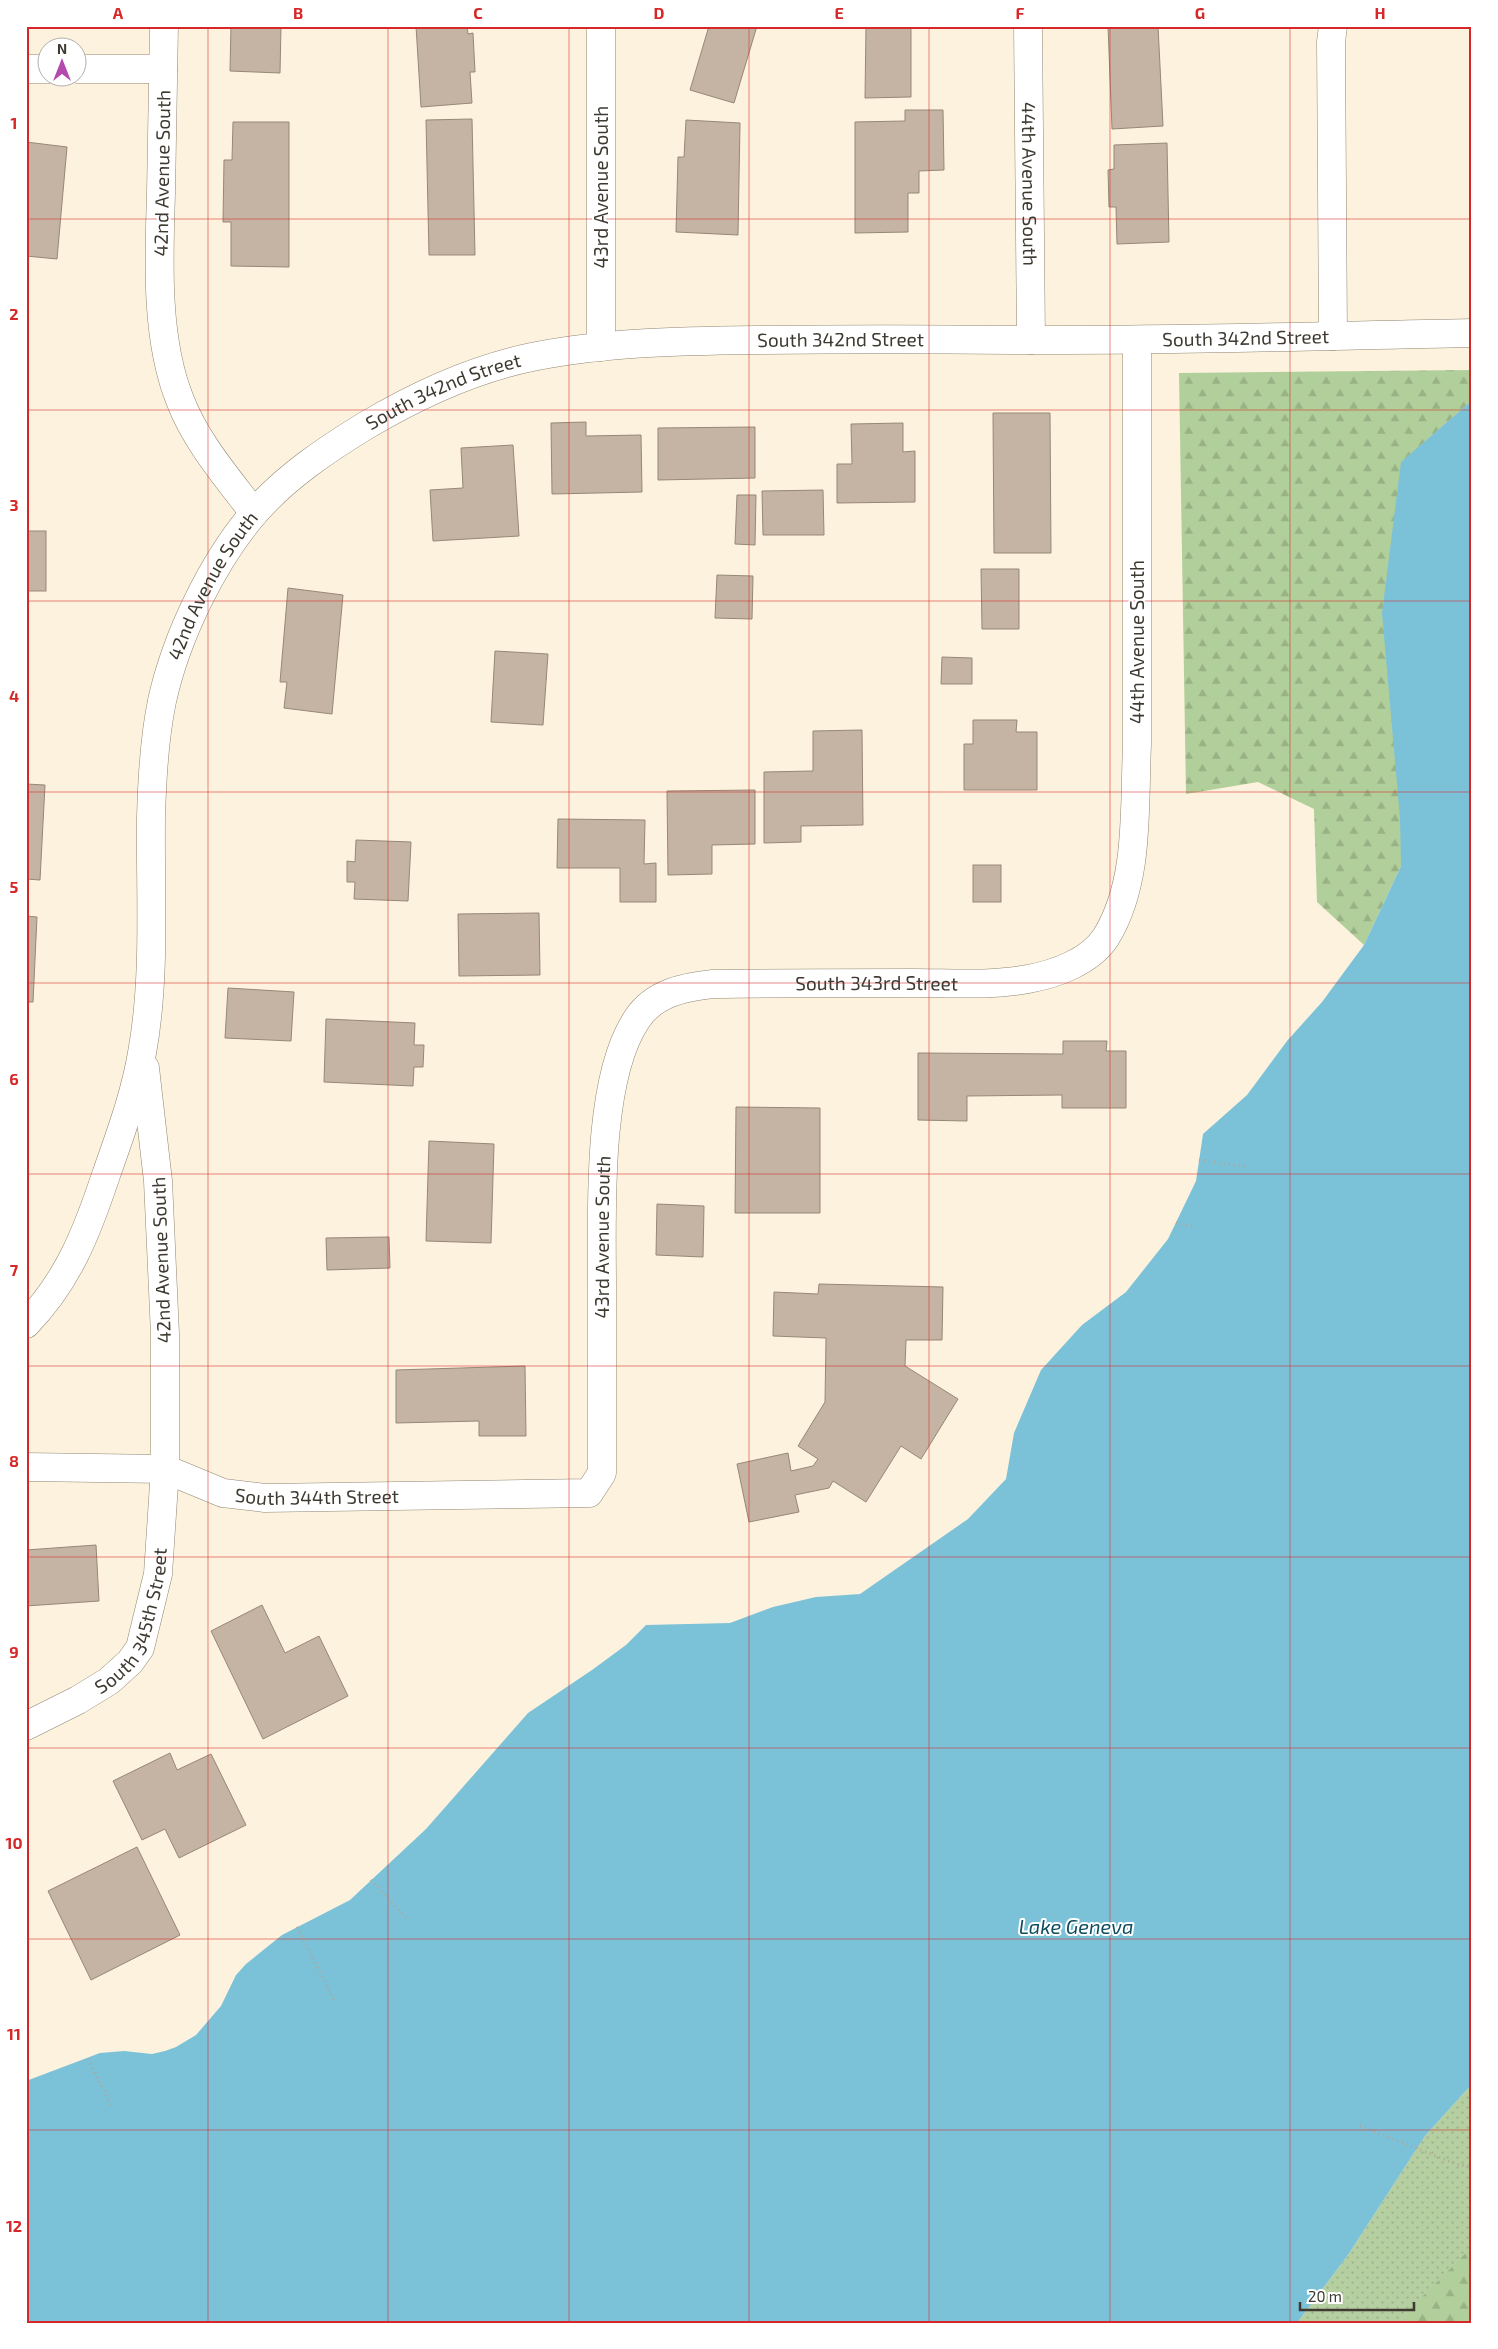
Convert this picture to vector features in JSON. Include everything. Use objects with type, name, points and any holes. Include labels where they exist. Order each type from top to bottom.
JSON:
[{"type":"street","name":"42nd Avenue South","points":[[26,1324],[60,1284],[78,1251],[128,1114],[143,1051],[150,971],[152,792],[161,705],[174,660],[197,605],[234,540],[254,513],[210,455],[192,425],[179,397],[170,364],[161,284],[164,26]]},
{"type":"street","name":"43rd Avenue South","points":[[601,26],[601,347]]},
{"type":"street","name":"44th Avenue South","points":[[1028,26],[1031,340]]},
{"type":"street","points":[[1333,26],[1331,42],[1333,336]]},
{"type":"street","points":[[88,69],[163,69]]},
{"type":"street","name":"South 342nd Street","points":[[254,513],[296,473],[320,455],[410,401],[441,387],[504,364],[560,352],[661,342],[890,339],[1137,340],[1472,333]]},
{"type":"street","name":"44th Avenue South","points":[[1105,939],[1126,888],[1133,841],[1137,745],[1137,340]]},
{"type":"street","name":"South 343rd Street","points":[[644,1010],[660,997],[673,992],[691,986],[713,984],[962,983],[1026,980],[1051,974],[1081,960],[1105,939]]},
{"type":"street","name":"43rd Avenue South","points":[[602,1473],[602,1196],[605,1147],[611,1091],[618,1060],[629,1033],[644,1010]]},
{"type":"street","name":"42nd Avenue South","points":[[143,1051],[154,1134],[163,1269],[166,1396],[164,1469]]},
{"type":"street","name":"South 344th Street","points":[[26,1467],[164,1469],[224,1494],[265,1498],[589,1494],[602,1473]]},
{"type":"street","name":"South 345th Street","points":[[26,1726],[78,1700],[109,1681],[130,1662],[140,1648],[158,1574],[164,1469]]},
{"type":"path","points":[[1199,1160],[1248,1167]]},
{"type":"path","points":[[1176,1223],[1194,1227]]},
{"type":"path","points":[[371,1880],[408,1920]]},
{"type":"path","points":[[297,1927],[334,2000]]},
{"type":"path","points":[[88,2059],[111,2105]]},
{"type":"path","points":[[1360,2126],[1460,2165],[1472,2166]]},
{"type":"green space","points":[[1472,370],[1472,404],[1469,403],[1401,463],[1401,866],[1364,945],[1317,902],[1314,809],[1258,782],[1186,794],[1179,373]]},
{"type":"green space","points":[[1472,2084],[1472,2323],[1297,2323],[1348,2255],[1425,2136]]},
{"type":"green space","points":[[1472,2247],[1472,2323],[1403,2323],[1410,2309]]},
{"type":"water","name":"Lake Geneva","points":[[1469,403],[1472,404],[1472,2084],[1425,2136],[1348,2255],[1297,2323],[26,2323],[26,2081],[100,2053],[124,2051],[152,2054],[176,2047],[196,2035],[221,2006],[236,1975],[246,1964],[282,1935],[350,1900],[426,1829],[528,1713],[626,1645],[646,1625],[730,1623],[773,1607],[816,1597],[860,1594],[968,1519],[1006,1479],[1014,1433],[1041,1370],[1082,1325],[1126,1292],[1168,1239],[1196,1181],[1203,1134],[1247,1095],[1287,1041],[1322,1002],[1364,945],[1401,866],[1400,818],[1382,613],[1401,462]]},
{"type":"building","points":[[231,26],[281,26],[280,73],[230,71]]},
{"type":"building","points":[[416,26],[467,26],[468,34],[473,33],[475,72],[470,72],[472,103],[421,107]]},
{"type":"building","points":[[709,26],[757,26],[734,103],[690,90]]},
{"type":"building","points":[[866,26],[911,26],[911,97],[865,98]]},
{"type":"building","points":[[1108,26],[1158,26],[1163,126],[1112,129]]},
{"type":"building","points":[[905,110],[943,110],[944,170],[919,171],[919,193],[908,193],[908,232],[855,233],[855,122],[905,121]]},
{"type":"building","points":[[472,119],[475,255],[429,255],[426,120]]},
{"type":"building","points":[[686,120],[740,123],[738,235],[676,232],[678,157],[684,157]]},
{"type":"building","points":[[233,122],[289,122],[289,267],[231,266],[231,222],[223,222],[224,160],[232,160]]},
{"type":"building","points":[[26,142],[67,147],[57,259],[26,256]]},
{"type":"building","points":[[1167,143],[1169,242],[1117,244],[1116,207],[1109,207],[1108,170],[1114,169],[1114,145]]},
{"type":"building","points":[[993,413],[1050,413],[1051,553],[994,553]]},
{"type":"building","points":[[586,422],[586,436],[641,435],[642,492],[552,494],[551,423]]},
{"type":"building","points":[[903,423],[903,452],[915,451],[915,502],[837,503],[837,464],[852,464],[851,424]]},
{"type":"building","points":[[755,427],[755,478],[658,480],[658,428]]},
{"type":"building","points":[[513,445],[519,536],[433,541],[430,490],[463,488],[461,448]]},
{"type":"building","points":[[823,490],[824,535],[763,535],[762,491]]},
{"type":"building","points":[[737,495],[756,495],[755,545],[735,544]]},
{"type":"building","points":[[26,531],[46,531],[46,591],[26,591]]},
{"type":"building","points":[[981,569],[1019,569],[1019,629],[982,629]]},
{"type":"building","points":[[717,575],[753,576],[752,619],[715,618]]},
{"type":"building","points":[[288,588],[343,595],[332,714],[284,708],[287,682],[280,682]]},
{"type":"building","points":[[495,651],[548,654],[543,725],[491,722]]},
{"type":"building","points":[[942,657],[972,658],[972,684],[941,684]]},
{"type":"building","points":[[973,720],[1017,720],[1016,732],[1037,732],[1037,790],[964,790],[964,744],[973,744]]},
{"type":"building","points":[[862,730],[863,825],[801,826],[801,842],[764,843],[764,772],[813,771],[813,731]]},
{"type":"building","points":[[26,784],[45,785],[40,880],[26,879]]},
{"type":"building","points":[[755,790],[755,844],[712,845],[712,874],[668,875],[667,791]]},
{"type":"building","points":[[558,819],[645,820],[644,864],[656,863],[656,902],[620,902],[620,868],[557,868]]},
{"type":"building","points":[[356,840],[411,842],[408,901],[354,899],[355,882],[347,882],[347,861],[355,862]]},
{"type":"building","points":[[973,865],[1001,865],[1001,902],[973,902]]},
{"type":"building","points":[[539,913],[540,975],[459,976],[458,914]]},
{"type":"building","points":[[26,916],[37,917],[33,1002],[26,1002]]},
{"type":"building","points":[[228,988],[294,992],[291,1041],[225,1038]]},
{"type":"building","points":[[326,1019],[415,1023],[414,1045],[424,1045],[423,1067],[414,1067],[413,1086],[324,1082]]},
{"type":"building","points":[[1063,1041],[1107,1041],[1106,1051],[1126,1051],[1126,1108],[1062,1108],[1062,1095],[967,1096],[967,1121],[918,1120],[918,1053],[1063,1054]]},
{"type":"building","points":[[736,1107],[820,1108],[820,1213],[735,1213]]},
{"type":"building","points":[[429,1141],[494,1144],[491,1243],[426,1241]]},
{"type":"building","points":[[657,1204],[704,1206],[703,1257],[656,1255]]},
{"type":"building","points":[[389,1237],[390,1268],[327,1270],[326,1238]]},
{"type":"building","points":[[819,1284],[943,1287],[942,1340],[906,1340],[905,1366],[958,1399],[921,1459],[901,1446],[866,1502],[833,1481],[829,1488],[795,1495],[799,1512],[749,1522],[737,1464],[788,1453],[791,1471],[813,1466],[818,1459],[798,1446],[825,1402],[826,1338],[773,1336],[774,1292],[818,1294]]},
{"type":"building","points":[[525,1366],[526,1436],[479,1436],[479,1421],[396,1423],[396,1370]]},
{"type":"building","points":[[96,1545],[99,1601],[26,1606],[26,1550]]},
{"type":"building","points":[[262,1605],[285,1653],[319,1636],[348,1696],[263,1739],[211,1631]]},
{"type":"building","points":[[170,1753],[177,1770],[211,1754],[246,1825],[179,1858],[165,1829],[142,1840],[113,1781]]},
{"type":"building","points":[[137,1847],[180,1935],[91,1980],[48,1891]]}]
